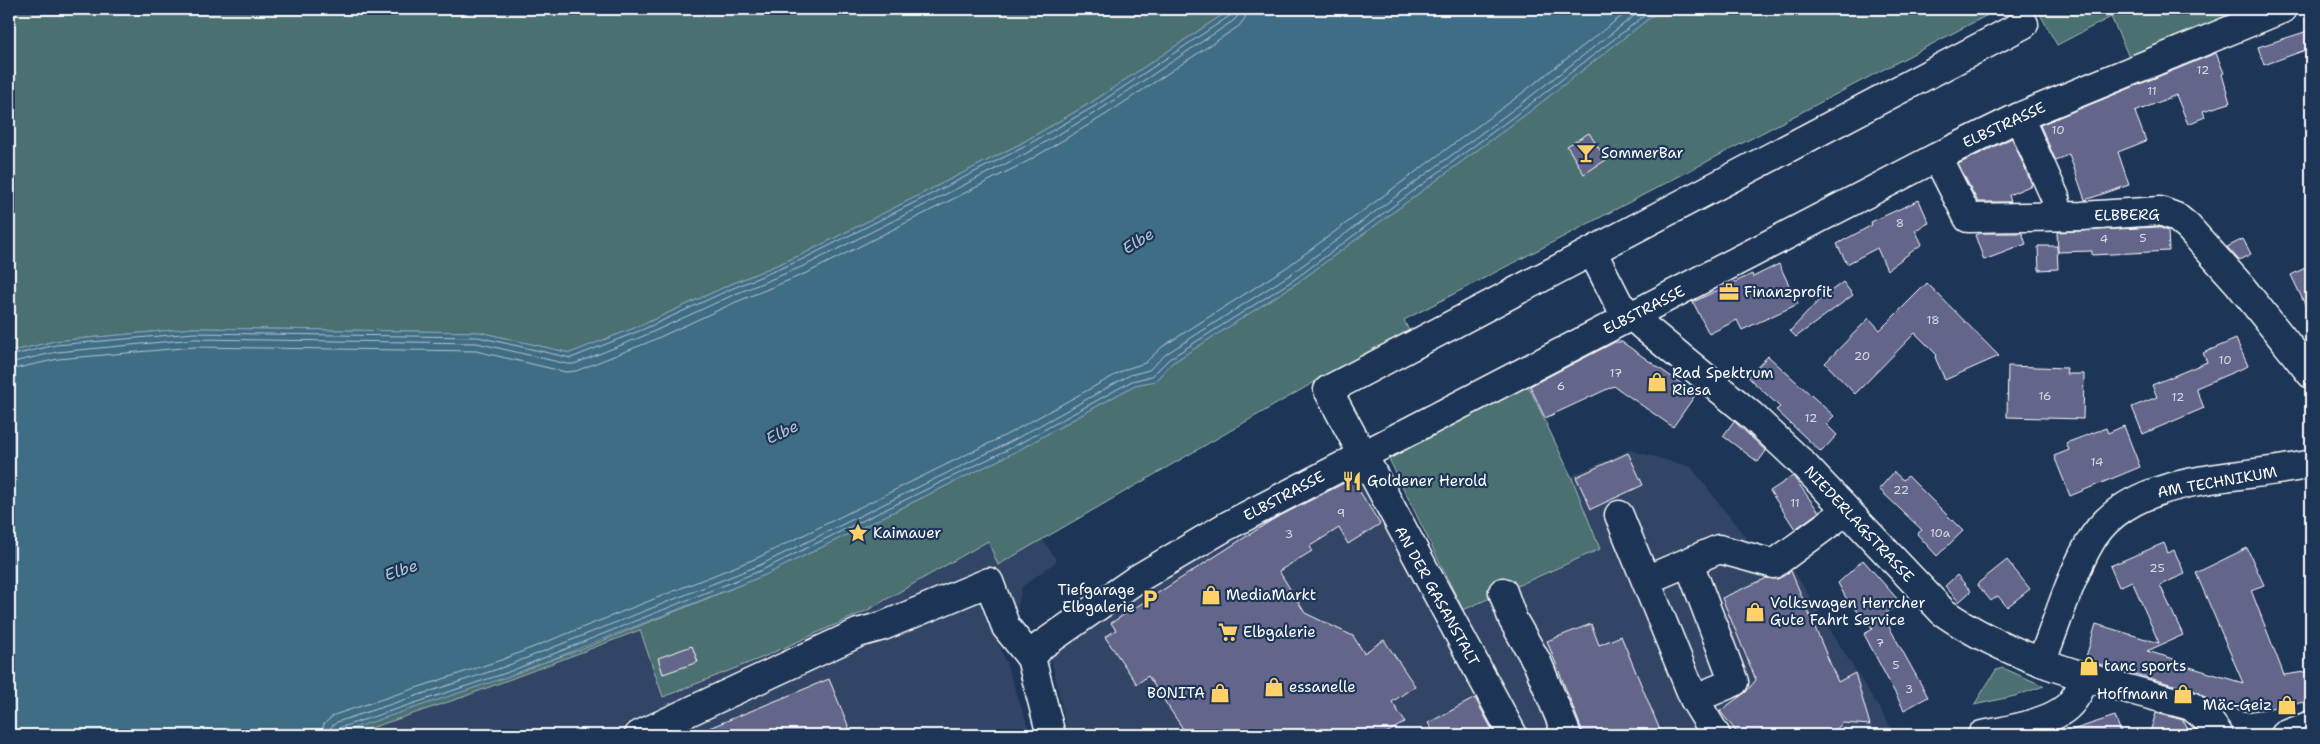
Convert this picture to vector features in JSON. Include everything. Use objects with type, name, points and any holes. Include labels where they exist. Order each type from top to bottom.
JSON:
[{"type":"street","name":"ELBSTRASSE","points":[[1031,658],[1042,646],[1137,580],[1225,527],[1937,157],[2019,116],[2282,9]]},
{"type":"street","points":[[1592,251],[2024,24]]},
{"type":"street","points":[[2019,116],[2055,197],[2058,216]]},
{"type":"street","name":"ELBBERG","points":[[1937,157],[1968,218],[2160,211],[2176,216],[2239,284],[2311,374]]},
{"type":"street","name":"NIEDERLAGSTRASSE","points":[[1592,251],[1619,304],[1632,317],[1752,415],[1799,460],[1944,612],[1962,625],[2041,662],[2086,677],[2191,706],[2208,720],[2218,735]]},
{"type":"street","name":"AN DER GASANSTALT","points":[[1514,735],[1361,456],[1328,390],[1592,251]]},
{"type":"street","name":"AM TECHNIKUM","points":[[2041,662],[2087,546],[2106,521],[2127,504],[2145,495],[2172,488],[2284,471],[2311,464]]},
{"type":"street","points":[[1646,580],[1719,549],[1774,564],[1846,511]]},
{"type":"street","points":[[1619,514],[1694,699],[1716,735]]},
{"type":"street","points":[[1689,562],[1734,682],[1694,699]]},
{"type":"street","points":[[639,735],[858,633],[883,626],[989,582],[1006,627],[1031,658],[1051,735]]},
{"type":"street","points":[[1503,592],[1513,620],[1537,662],[1567,735]]},
{"type":"street","points":[[1982,735],[2048,718],[2067,707],[2076,696],[2086,677]]},
{"type":"street","points":[[2285,735],[2311,725]]},
{"type":"shaded area","points":[[1630,450],[1691,467],[1746,538],[1788,562],[1892,729],[1890,735],[1530,735],[1463,610],[1600,549],[1571,476]]},
{"type":"shaded area","points":[[1354,467],[1496,735],[1068,735],[1050,654],[1107,615],[1252,524]]},
{"type":"shaded area","points":[[975,517],[1039,534],[1057,561],[1022,587],[1016,612],[1020,624],[996,634],[1031,735],[350,735],[463,697],[640,630]]},
{"type":"green space","points":[[9,9],[1231,9],[1092,102],[1020,144],[801,255],[729,285],[642,325],[570,353],[479,332],[194,328],[55,341],[9,352]]},
{"type":"green space","points":[[1661,9],[1999,9],[1404,320],[1409,331],[1337,369],[998,565],[988,541],[866,611],[761,658],[663,697],[640,630],[463,697],[350,735],[332,735],[580,650],[765,575],[1015,452],[1135,385],[1155,381],[1172,363],[1297,283],[1525,115]]},
{"type":"green space","points":[[2037,9],[2249,9],[2129,57],[2111,17],[2057,45]]},
{"type":"green space","points":[[1527,383],[1571,476],[1600,549],[1463,610],[1389,459]]},
{"type":"green space","points":[[2003,668],[2044,686],[2015,696],[1974,705],[1996,670]]},
{"type":"water","name":"Elbe","points":[[1231,9],[1661,9],[1525,115],[1297,283],[1172,363],[1155,381],[1135,385],[1015,452],[765,575],[507,677],[332,735],[9,735],[9,352],[55,341],[194,328],[479,332],[570,353],[642,325],[729,285],[801,255],[1020,144],[1092,102]]},
{"type":"building","points":[[2311,30],[2311,48],[2264,65],[2258,47]]},
{"type":"building","points":[[2216,53],[2224,73],[2222,74],[2230,103],[2203,111],[2205,117],[2188,124],[2176,95],[2135,112],[2146,141],[2118,152],[2129,185],[2085,200],[2069,154],[2056,161],[2040,125]]},
{"type":"building","name":"SommerBar","points":[[1589,133],[1606,160],[1584,174],[1567,146]]},
{"type":"building","points":[[2012,138],[2032,185],[2009,195],[2011,202],[1978,202],[1958,164]]},
{"type":"building","points":[[1919,200],[1929,223],[1915,230],[1922,244],[1887,270],[1877,248],[1847,264],[1837,244],[1872,225],[1871,222]]},
{"type":"building","points":[[2158,227],[2168,231],[2169,251],[2092,255],[2092,251],[2058,252],[2057,232]]},
{"type":"building","points":[[1980,233],[2022,233],[2026,244],[1984,260],[1975,235]]},
{"type":"building","points":[[2243,239],[2251,254],[2239,260],[2227,247]]},
{"type":"building","points":[[2038,246],[2057,246],[2058,269],[2039,270]]},
{"type":"building","points":[[1779,264],[1798,304],[1742,330],[1737,320],[1709,334],[1693,302],[1752,274],[1753,277]]},
{"type":"building","points":[[2311,265],[2311,317],[2291,275]]},
{"type":"building","points":[[1843,282],[1853,295],[1796,337],[1790,331],[1820,299]]},
{"type":"building","points":[[1927,283],[1999,356],[1945,380],[1935,357],[1937,355],[1915,333],[1855,394],[1825,363],[1869,318],[1880,330]]},
{"type":"building","points":[[2236,339],[2248,366],[2196,388],[2204,408],[2143,434],[2132,407],[2157,397],[2152,385],[2207,362],[2203,353]]},
{"type":"building","points":[[1615,342],[1622,342],[1696,394],[1673,427],[1614,386],[1545,418],[1530,386]]},
{"type":"building","points":[[1768,356],[1834,416],[1826,424],[1837,435],[1821,452],[1776,410],[1780,407],[1748,377]]},
{"type":"building","points":[[2008,366],[2067,368],[2066,374],[2084,374],[2083,419],[2007,417]]},
{"type":"building","points":[[1734,421],[1766,451],[1758,462],[1723,436]]},
{"type":"building","points":[[2124,426],[2140,467],[2070,496],[2054,456],[2069,450],[2066,443],[2106,428],[2108,433]]},
{"type":"building","points":[[1628,453],[1643,485],[1591,509],[1576,477]]},
{"type":"building","points":[[1894,472],[1903,480],[1908,476],[1963,531],[1937,556],[1917,534],[1922,530],[1879,489]]},
{"type":"building","points":[[1793,476],[1819,512],[1795,529],[1770,491]]},
{"type":"building","name":"Elbgalerie","points":[[1352,479],[1380,524],[1348,544],[1339,528],[1310,546],[1312,551],[1279,571],[1305,613],[1353,636],[1364,653],[1384,640],[1415,686],[1392,702],[1405,722],[1383,735],[1187,735],[1148,676],[1137,684],[1105,637],[1116,630],[1111,623],[1272,520]]},
{"type":"building","points":[[2164,543],[2168,553],[2174,550],[2185,574],[2160,585],[2183,635],[2147,651],[2174,659],[2173,662],[2243,683],[2196,573],[2247,548],[2264,585],[2251,590],[2284,675],[2311,671],[2311,701],[2247,712],[2211,702],[2195,691],[2085,660],[2096,624],[2159,643],[2132,581],[2119,587],[2110,566]]},
{"type":"building","points":[[1863,560],[1900,602],[1883,616],[1928,697],[1904,710],[1864,634],[1873,629],[1846,598],[1838,583]]},
{"type":"building","points":[[2007,560],[2030,589],[2007,607],[1998,596],[1991,601],[1977,584]]},
{"type":"building","points":[[1791,571],[1838,682],[1855,673],[1870,725],[1843,723],[1830,735],[1739,735],[1720,711],[1746,692],[1756,680],[1722,598],[1767,578],[1777,579]]},
{"type":"building","points":[[1957,575],[1971,591],[1959,602],[1945,586]]},
{"type":"building","points":[[1591,624],[1599,645],[1621,636],[1662,735],[1584,735],[1547,641]]},
{"type":"building","points":[[692,646],[698,662],[663,674],[658,658]]},
{"type":"building","points":[[829,679],[852,735],[692,735]]},
{"type":"building","points":[[1475,698],[1495,735],[1435,735],[1428,723]]},
{"type":"building","points":[[2156,713],[2183,720],[2191,735],[2149,735]]},
{"type":"building","points":[[2115,716],[2122,735],[2066,735],[2066,732]]},
{"type":"place","name":"SommerBar","points":[[1586,153]]},
{"type":"place","name":"Finanzprofit","points":[[1729,292]]},
{"type":"place","name":"Rad Spektrum Riesa","points":[[1657,382]]},
{"type":"place","name":"Goldener Herold","points":[[1352,481]]},
{"type":"place","name":"Kaimauer","points":[[858,533]]},
{"type":"place","name":"MediaMarkt","points":[[1211,595]]},
{"type":"place","name":"Tiefgarage Elbgalerie","points":[[1150,599]]},
{"type":"place","name":"Volkswagen Herrcher Gute Fahrt Service","points":[[1755,612]]},
{"type":"place","name":"Elbgalerie","points":[[1228,632]]},
{"type":"place","name":"tanc sports","points":[[2089,666]]},
{"type":"place","name":"essanelle","points":[[1274,687]]},
{"type":"place","name":"BONITA","points":[[1220,693]]},
{"type":"place","name":"Hoffmann","points":[[2183,694]]},
{"type":"place","name":"Mäc-Geiz","points":[[2287,705]]}]
